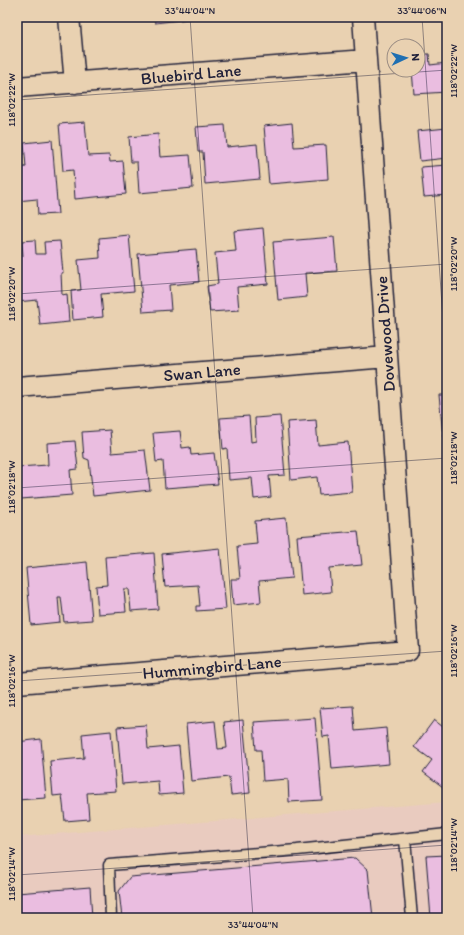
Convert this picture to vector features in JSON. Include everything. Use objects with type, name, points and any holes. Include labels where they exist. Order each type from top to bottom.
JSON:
[{"type":"street","points":[[69,17],[75,83]]},
{"type":"street","name":"Dovewood Drive","points":[[363,17],[408,651]]},
{"type":"street","name":"Bluebird Lane","points":[[17,87],[366,60]]},
{"type":"street","name":"Swan Lane","points":[[17,387],[387,357]]},
{"type":"street","name":"Hummingbird Lane","points":[[17,683],[408,651]]},
{"type":"lane","points":[[111,918],[109,865],[289,850],[447,834]]},
{"type":"lane","points":[[405,839],[412,918]]},
{"type":"shaded area","points":[[447,802],[447,918],[17,918],[17,837]]},
{"type":"building","points":[[154,17],[189,17],[189,19],[155,23]]},
{"type":"building","points":[[426,54],[429,54],[430,65],[447,63],[447,92],[414,94],[413,78],[426,78]]},
{"type":"building","points":[[85,122],[88,156],[109,155],[110,162],[123,161],[126,194],[75,199],[73,170],[63,171],[59,124]]},
{"type":"building","points":[[292,123],[294,147],[326,145],[328,179],[269,184],[264,126]]},
{"type":"building","points":[[225,125],[227,147],[257,144],[260,179],[205,184],[203,152],[198,152],[196,127]]},
{"type":"building","points":[[447,128],[447,158],[420,161],[417,131]]},
{"type":"building","points":[[158,134],[160,157],[190,155],[193,188],[139,193],[137,162],[131,162],[129,137]]},
{"type":"building","points":[[52,140],[58,214],[38,215],[37,199],[17,201],[17,168],[26,167],[24,143]]},
{"type":"building","points":[[447,165],[447,195],[424,197],[421,167]]},
{"type":"building","points":[[263,228],[268,284],[237,287],[239,310],[210,312],[207,286],[218,284],[215,253],[236,251],[234,231]]},
{"type":"building","points":[[129,235],[134,291],[101,294],[103,317],[73,320],[71,291],[81,290],[78,260],[100,258],[99,238]]},
{"type":"building","points":[[334,237],[337,271],[305,273],[307,297],[278,300],[273,242]]},
{"type":"building","points":[[35,240],[36,254],[45,254],[44,242],[60,241],[63,273],[61,273],[62,295],[67,294],[69,322],[40,325],[37,300],[17,302],[17,256],[23,256],[22,241]]},
{"type":"building","points":[[196,249],[199,282],[169,285],[171,310],[143,312],[138,254]]},
{"type":"building","points":[[439,395],[447,395],[447,436],[443,436]]},
{"type":"building","points":[[249,416],[251,442],[256,441],[255,418],[280,416],[285,475],[269,476],[271,497],[254,499],[252,478],[229,480],[227,448],[223,449],[220,418]]},
{"type":"building","points":[[316,420],[318,445],[348,442],[352,492],[319,495],[317,477],[291,480],[287,422]]},
{"type":"building","points":[[110,430],[112,453],[145,450],[150,490],[93,496],[89,460],[84,458],[82,432]]},
{"type":"building","points":[[180,431],[182,448],[190,447],[191,455],[214,453],[218,484],[165,488],[163,461],[156,462],[153,433]]},
{"type":"building","points":[[75,441],[78,469],[70,470],[72,495],[21,499],[18,467],[48,465],[47,443]]},
{"type":"building","points":[[286,518],[292,578],[259,581],[261,602],[233,605],[231,579],[240,579],[237,546],[257,544],[255,521]]},
{"type":"building","points":[[358,531],[362,565],[329,568],[331,592],[302,595],[297,536]]},
{"type":"building","points":[[220,548],[226,609],[196,611],[196,606],[200,606],[198,585],[165,587],[162,554]]},
{"type":"building","points":[[154,553],[158,609],[131,611],[129,589],[124,589],[126,612],[98,614],[96,586],[107,585],[105,557]]},
{"type":"building","points":[[87,562],[92,620],[64,622],[61,597],[58,597],[60,622],[31,625],[26,568]]},
{"type":"building","points":[[353,706],[355,731],[386,728],[389,764],[332,769],[329,736],[323,737],[320,708]]},
{"type":"building","points":[[315,718],[322,800],[289,802],[288,779],[263,781],[261,750],[256,750],[254,722]]},
{"type":"building","points":[[243,720],[250,793],[231,795],[229,777],[191,781],[186,724],[215,721],[218,749],[227,748],[224,722]]},
{"type":"building","points":[[434,720],[447,730],[447,790],[423,772],[432,760],[414,747]]},
{"type":"building","points":[[146,725],[148,749],[179,746],[183,793],[159,795],[158,781],[122,784],[117,727]]},
{"type":"building","points":[[111,731],[116,791],[87,793],[89,819],[65,821],[62,795],[53,796],[50,761],[84,758],[82,734]]},
{"type":"building","points":[[41,739],[46,798],[17,800],[17,742]]},
{"type":"building","points":[[447,855],[447,918],[431,918],[426,856]]},
{"type":"building","points":[[355,858],[368,870],[373,918],[122,918],[119,891],[130,877]]},
{"type":"building","points":[[90,887],[92,918],[17,918],[17,893]]}]
